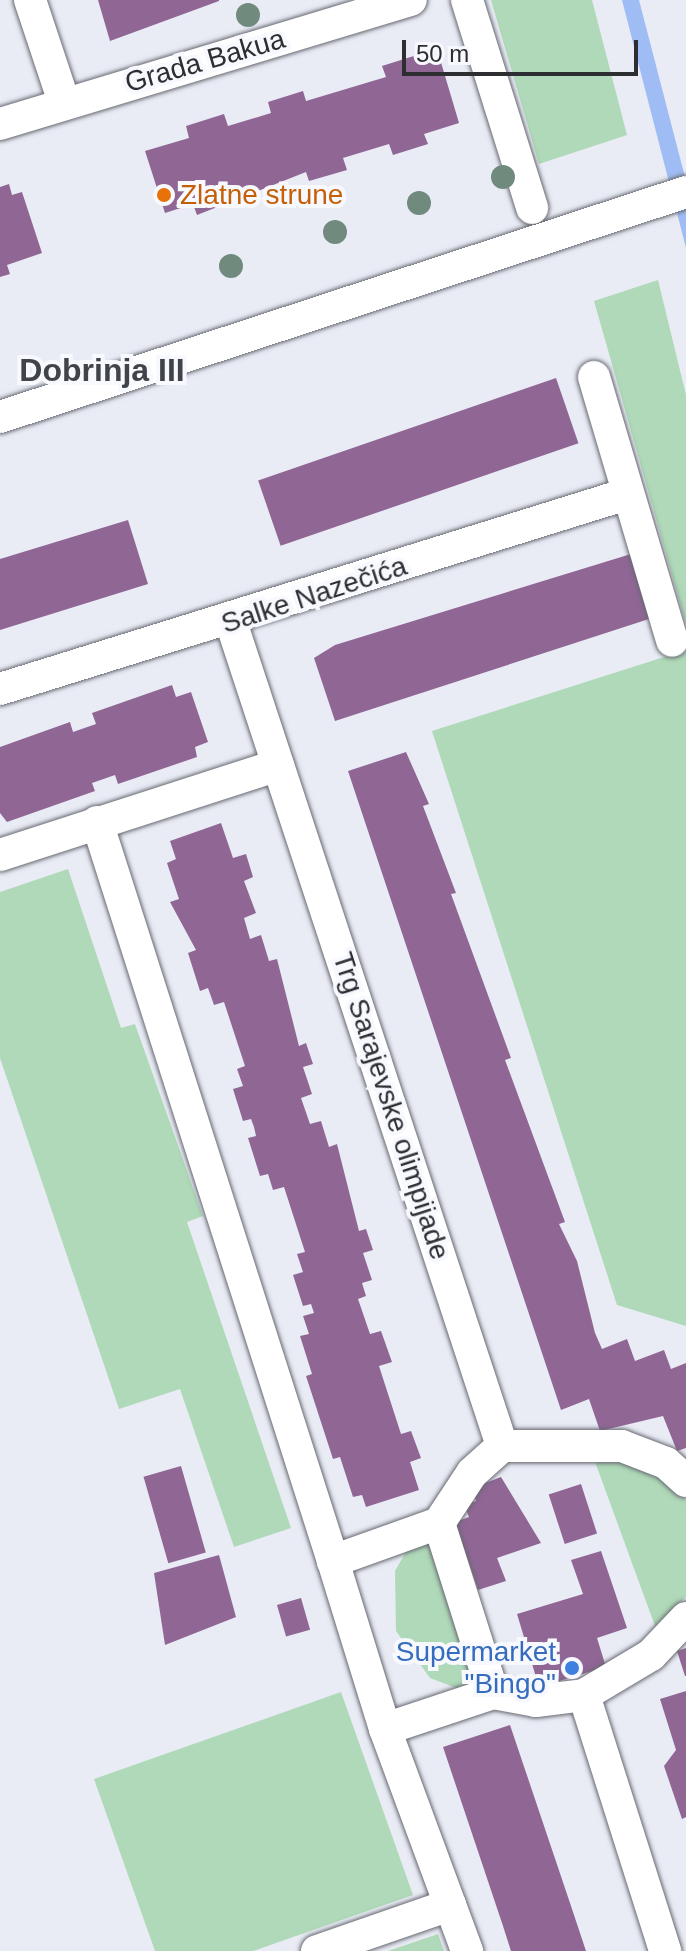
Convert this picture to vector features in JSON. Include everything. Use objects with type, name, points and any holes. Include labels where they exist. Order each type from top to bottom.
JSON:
[{"type":"street","points":[[30,0],[64,102]]},
{"type":"street","name":"Grada Bakua","points":[[0,124],[64,102],[411,0]]},
{"type":"street","points":[[467,0],[532,208]]},
{"type":"street","points":[[0,417],[686,192]]},
{"type":"street","points":[[594,377],[672,641]]},
{"type":"street","name":"Salke Nazečića","points":[[0,689],[231,622],[627,494]]},
{"type":"street","name":"Trg Sarajevske olimpijade","points":[[231,622],[502,1446]]},
{"type":"street","points":[[0,855],[278,765]]},
{"type":"street","points":[[97,822],[385,1729],[467,1951]]},
{"type":"street","points":[[333,1561],[439,1523],[472,1473],[502,1446],[622,1446],[666,1463],[686,1481]]},
{"type":"street","points":[[439,1523],[493,1693]]},
{"type":"street","points":[[385,1729],[493,1693],[536,1701],[584,1695],[651,1655],[686,1618]]},
{"type":"street","points":[[584,1695],[665,1951]]},
{"type":"street","points":[[317,1951],[450,1905]]},
{"type":"green space","points":[[491,0],[592,0],[627,135],[539,164]]},
{"type":"green space","points":[[658,280],[686,395],[686,624],[594,301]]},
{"type":"green space","points":[[686,650],[686,1326],[617,1305],[432,731]]},
{"type":"green space","points":[[68,869],[121,1028],[135,1024],[203,1216],[187,1222],[291,1528],[234,1547],[180,1389],[119,1409],[0,1058],[0,892]]},
{"type":"green space","points":[[594,1459],[622,1459],[661,1475],[686,1500],[686,1597],[655,1626]]},
{"type":"green space","points":[[431,1536],[480,1686],[464,1691],[430,1678],[396,1631],[395,1571],[411,1543]]},
{"type":"green space","points":[[341,1692],[413,1895],[253,1951],[155,1951],[94,1779]]},
{"type":"green space","points":[[438,1934],[444,1951],[388,1951]]},
{"type":"water","points":[[622,0],[639,0],[686,181],[686,248]]},
{"type":"building","points":[[98,0],[219,0],[219,1],[110,41]]},
{"type":"building","points":[[420,54],[423,65],[440,59],[459,123],[424,134],[428,144],[393,155],[389,144],[343,158],[347,170],[309,181],[306,172],[197,215],[193,204],[165,213],[145,151],[189,138],[186,126],[224,114],[228,126],[271,113],[268,102],[303,91],[306,101],[386,77],[382,66]]},
{"type":"building","points":[[9,184],[12,195],[22,192],[42,253],[7,265],[10,274],[0,277],[0,187]]},
{"type":"building","points":[[556,378],[578,443],[281,546],[258,481]]},
{"type":"building","points":[[128,520],[148,584],[0,630],[0,559]]},
{"type":"building","points":[[631,554],[652,618],[335,721],[314,658],[335,645]]},
{"type":"building","points":[[172,685],[176,697],[191,692],[208,742],[195,747],[197,757],[118,784],[115,775],[92,783],[95,791],[7,822],[0,813],[0,747],[70,722],[73,732],[96,724],[92,713]]},
{"type":"building","points":[[406,752],[429,804],[423,806],[456,893],[451,894],[511,1058],[505,1060],[565,1222],[559,1224],[577,1261],[595,1333],[602,1349],[627,1339],[635,1361],[664,1350],[671,1369],[686,1363],[686,1448],[677,1451],[663,1416],[600,1431],[589,1399],[561,1410],[348,771]]},
{"type":"building","points":[[221,823],[233,858],[246,854],[253,877],[244,881],[256,913],[244,918],[250,939],[261,935],[269,961],[277,959],[299,1046],[306,1043],[313,1064],[303,1067],[312,1094],[301,1098],[310,1124],[321,1121],[329,1147],[337,1144],[359,1231],[366,1229],[373,1250],[363,1253],[372,1280],[362,1283],[366,1296],[358,1299],[370,1334],[381,1331],[392,1362],[379,1366],[401,1434],[411,1431],[421,1458],[410,1462],[419,1490],[366,1507],[362,1495],[353,1497],[340,1457],[333,1459],[306,1376],[312,1374],[300,1336],[309,1334],[303,1316],[314,1313],[311,1304],[303,1306],[293,1275],[303,1272],[297,1254],[305,1252],[284,1187],[273,1190],[268,1174],[260,1176],[248,1138],[256,1136],[254,1127],[251,1119],[243,1121],[233,1089],[243,1086],[237,1069],[245,1066],[224,1002],[214,1005],[208,988],[200,991],[188,953],[196,950],[170,902],[179,899],[167,863],[176,859],[170,841]]},
{"type":"building","points":[[181,1466],[206,1553],[168,1563],[144,1477]]},
{"type":"building","points":[[501,1477],[541,1543],[497,1558],[506,1581],[478,1590],[455,1522],[469,1517],[464,1505],[476,1501],[472,1488]]},
{"type":"building","points":[[581,1484],[597,1533],[565,1544],[549,1495]]},
{"type":"building","points":[[601,1551],[627,1628],[597,1638],[606,1667],[539,1687],[517,1614],[583,1594],[571,1560]]},
{"type":"building","points":[[219,1555],[236,1617],[165,1645],[154,1573]]},
{"type":"building","points":[[301,1598],[310,1630],[286,1637],[277,1605]]},
{"type":"building","points":[[686,1648],[686,1676],[685,1676],[677,1651]]},
{"type":"building","points":[[686,1691],[686,1817],[682,1819],[664,1766],[676,1750],[660,1699]]},
{"type":"building","points":[[510,1725],[586,1951],[511,1951],[443,1747]]},
{"type":"place","name":"Zlatne strune","points":[[164,195]]},
{"type":"place","name":"Supermarket \"Bingo\"","points":[[572,1668]]},
{"type":"district","name":"Dobrinja III","points":[[102,370]]}]
